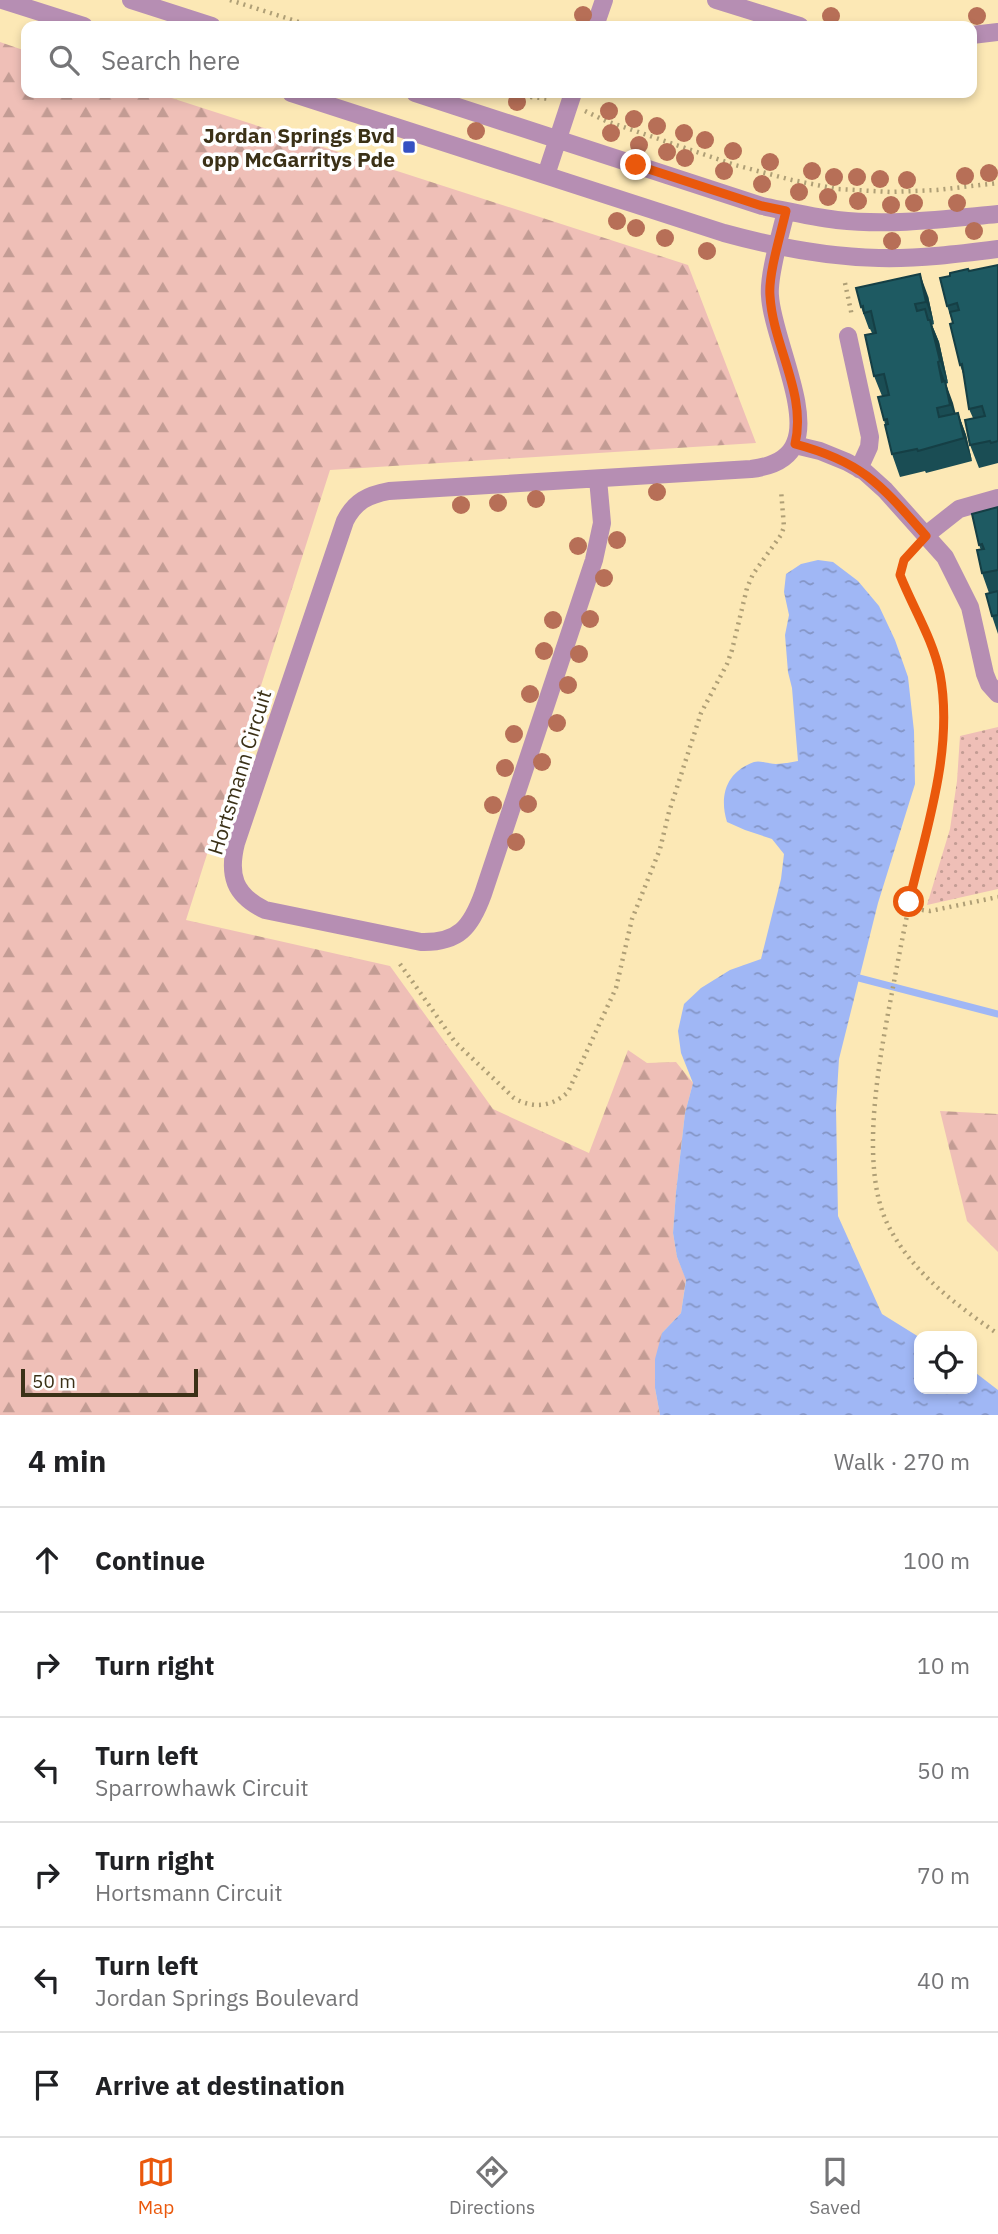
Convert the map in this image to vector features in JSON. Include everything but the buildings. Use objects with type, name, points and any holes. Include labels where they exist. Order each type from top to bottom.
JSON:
[{"type":"street","points":[[2,0],[68,21]]},
{"type":"street","points":[[131,0],[196,21]]},
{"type":"street","points":[[597,21],[604,0]]},
{"type":"street","points":[[716,0],[784,21]]},
{"type":"street","points":[[977,34],[998,32]]},
{"type":"street","points":[[307,98],[724,233],[778,247],[880,258],[998,249]]},
{"type":"street","points":[[431,98],[762,206],[786,211],[836,220],[888,222],[998,214]]},
{"type":"street","points":[[546,174],[571,98]]},
{"type":"street","points":[[786,211],[770,296],[797,408],[798,431],[795,444],[820,451],[859,469],[885,490],[945,557],[963,588],[978,635],[985,674],[998,694]]},
{"type":"street","points":[[848,336],[870,437],[869,447],[859,469]]},
{"type":"street","name":"Hortsmann Circuit","points":[[598,479],[602,523],[594,560],[483,894],[470,923],[450,938],[421,942],[265,910],[245,898],[233,877],[236,843],[345,521],[353,506],[360,500],[389,491],[763,467],[785,457],[795,444]]},
{"type":"street","points":[[926,536],[959,509],[998,498]]},
{"type":"path","points":[[230,0],[295,21]]},
{"type":"path","points":[[539,98],[556,102]]},
{"type":"path","points":[[584,111],[734,165],[837,189],[891,192],[998,183]]},
{"type":"path","points":[[845,283],[856,334],[848,336]]},
{"type":"path","points":[[400,964],[454,1042],[514,1098],[524,1104],[548,1105],[559,1101],[568,1092],[616,988],[632,919],[660,849],[701,713],[732,650],[747,588],[753,574],[781,536],[784,527],[781,490]]},
{"type":"path","points":[[926,536],[904,560],[900,575],[926,628],[940,675],[943,723],[941,767],[908,908],[878,1070],[873,1155],[876,1191],[886,1222],[905,1254],[954,1302],[998,1334]]},
{"type":"path","points":[[908,908],[930,911],[998,897]]},
{"type":"green space","points":[[0,42],[21,49],[21,98],[171,98],[688,265],[756,443],[330,470],[186,920],[390,966],[493,1109],[589,1153],[628,1050],[647,1063],[676,1062],[693,1083],[685,1113],[673,1233],[677,1257],[686,1279],[681,1313],[662,1333],[655,1388],[660,1415],[0,1415]]},
{"type":"green space","points":[[998,727],[998,889],[927,905],[950,829],[960,736]]},
{"type":"green space","points":[[940,1111],[998,1114],[998,1252],[967,1221]]},
{"type":"water","points":[[818,560],[833,562],[858,581],[879,606],[908,677],[914,731],[915,784],[878,903],[839,1059],[836,1108],[838,1216],[882,1314],[914,1334],[914,1394],[977,1394],[977,1374],[998,1390],[998,1415],[660,1415],[655,1388],[655,1359],[662,1333],[681,1313],[686,1280],[677,1257],[673,1233],[685,1113],[693,1083],[681,1053],[678,1031],[684,1004],[701,988],[730,970],[761,959],[781,879],[784,854],[772,839],[727,822],[724,803],[727,786],[744,766],[759,761],[776,764],[798,761],[785,635],[789,615],[784,592],[786,574],[801,564]]},
{"type":"waterway","points":[[859,978],[998,1014]]},
{"type":"place","name":"Jordan Springs Bvd opp McGarritys Pde","points":[[409,147]]},
{"type":"route","points":[[636,165],[762,206],[786,211],[770,296],[799,419],[795,444],[820,451],[864,472],[885,490],[926,536],[904,560],[900,575],[926,628],[940,675],[943,723],[941,767],[909,902]]}]
